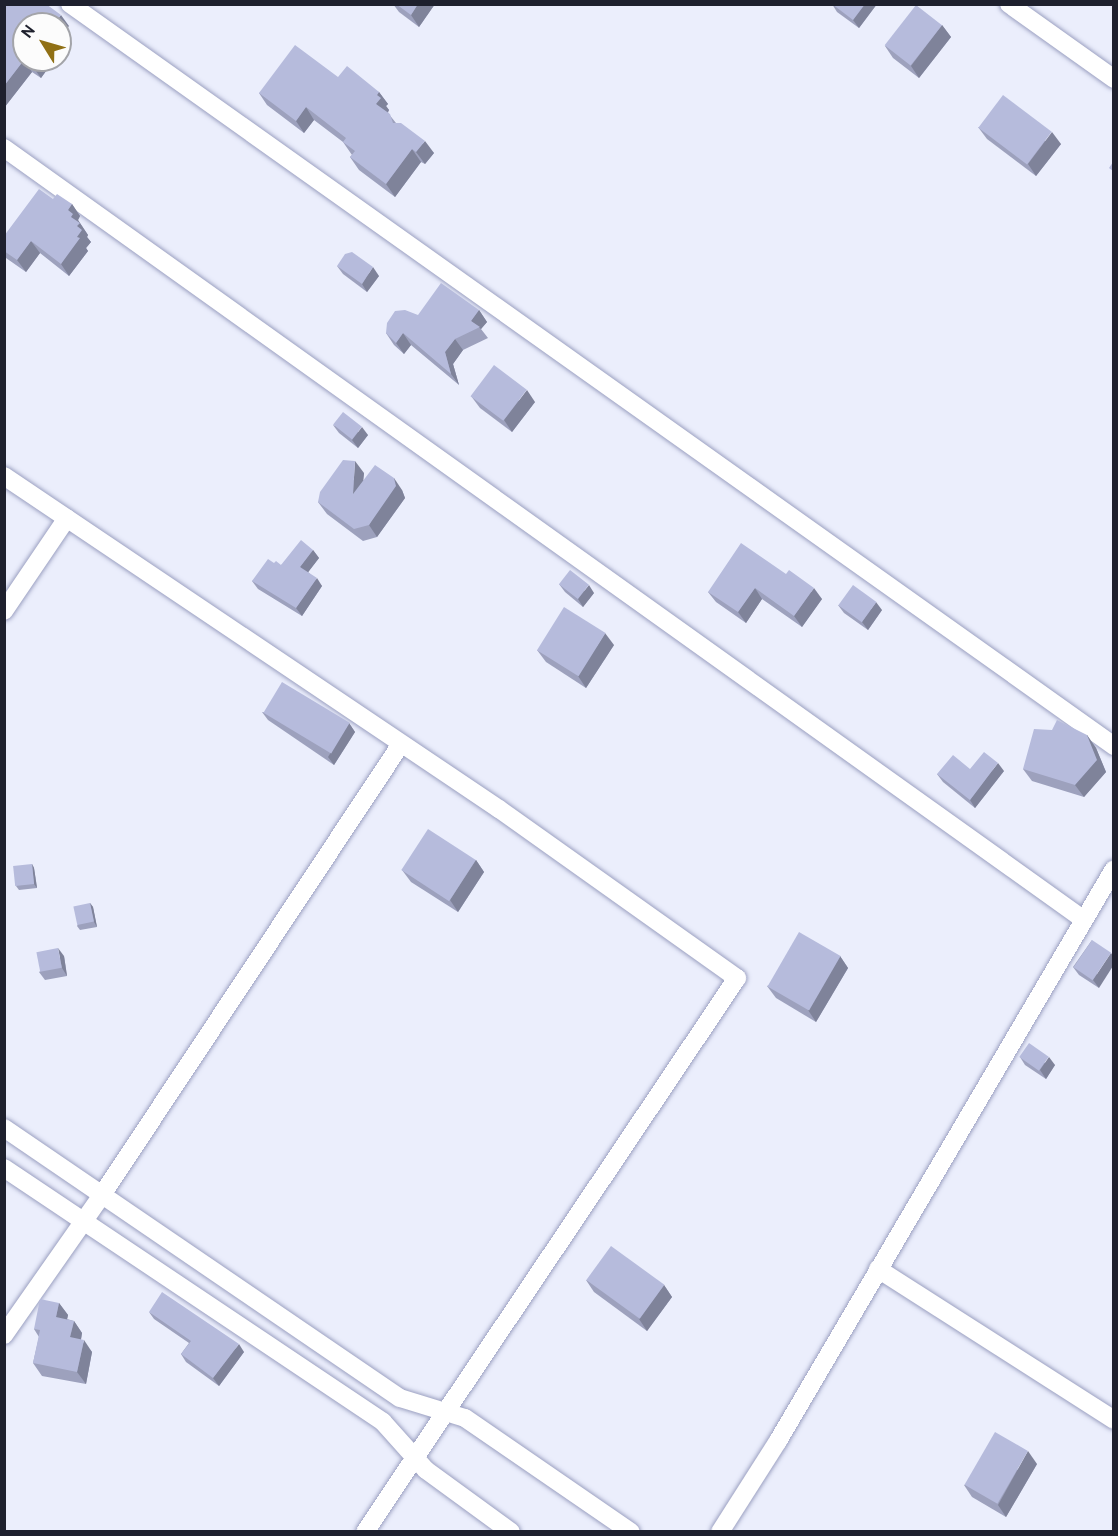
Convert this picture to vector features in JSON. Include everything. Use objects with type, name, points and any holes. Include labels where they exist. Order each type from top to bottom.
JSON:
[{"type":"street","points":[[70,4],[1113,746]]},
{"type":"street","points":[[1009,4],[1113,79]]},
{"type":"street","points":[[4,148],[1083,919]]},
{"type":"street","points":[[4,476],[499,809],[737,978],[365,1532]]},
{"type":"street","points":[[4,611],[67,518]]},
{"type":"street","points":[[4,1335],[102,1195],[401,744]]},
{"type":"street","points":[[720,1532],[778,1441],[1113,869]]},
{"type":"street","points":[[4,1128],[400,1398],[465,1418],[631,1532]]},
{"type":"street","points":[[4,1168],[383,1422],[414,1459],[512,1532]]},
{"type":"street","points":[[878,1269],[1113,1420]]},
{"type":"building","points":[[4,4],[46,4],[57,12],[12,12],[12,72],[15,72],[4,86]]},
{"type":"building","points":[[396,4],[418,4],[411,15]]},
{"type":"building","points":[[832,4],[865,4],[853,20]]},
{"type":"building","points":[[916,5],[942,25],[911,66],[885,45]]},
{"type":"building","points":[[295,45],[338,77],[347,66],[379,92],[377,95],[381,98],[376,104],[390,114],[393,123],[401,123],[425,141],[416,152],[412,149],[386,184],[350,157],[355,151],[343,142],[346,138],[306,107],[296,121],[259,93]]},
{"type":"building","points":[[1003,95],[1052,132],[1027,164],[978,128]]},
{"type":"building","points":[[39,189],[53,199],[57,194],[72,204],[68,210],[73,214],[71,217],[80,223],[77,226],[82,230],[77,237],[80,238],[61,264],[31,241],[17,260],[4,251],[4,236]]},
{"type":"building","points":[[352,252],[373,267],[362,284],[337,266],[345,254]]},
{"type":"building","points":[[441,283],[479,310],[471,321],[480,327],[455,339],[445,352],[451,374],[403,333],[396,343],[386,333],[387,323],[395,311],[405,310],[418,315]]},
{"type":"building","points":[[494,365],[527,390],[503,421],[471,396]]},
{"type":"building","points":[[343,412],[362,427],[352,439],[333,425]]},
{"type":"building","points":[[343,460],[355,461],[353,494],[375,465],[394,478],[396,486],[369,525],[354,529],[318,502],[320,492]]},
{"type":"building","points":[[301,540],[313,550],[300,567],[317,578],[296,608],[252,581],[268,559],[281,565]]},
{"type":"building","points":[[741,543],[786,574],[789,570],[814,588],[794,616],[755,588],[738,612],[708,592]]},
{"type":"building","points":[[570,570],[589,585],[578,599],[559,584]]},
{"type":"building","points":[[853,585],[876,602],[862,622],[838,605]]},
{"type":"building","points":[[564,607],[606,633],[579,676],[537,650]]},
{"type":"building","points":[[282,682],[350,723],[331,754],[263,713]]},
{"type":"building","points":[[1057,720],[1087,735],[1097,760],[1075,785],[1023,769],[1034,729],[1052,730]]},
{"type":"building","points":[[984,752],[998,763],[970,800],[937,774],[953,755],[970,769]]},
{"type":"building","points":[[428,829],[476,860],[449,901],[401,870]]},
{"type":"building","points":[[32,864],[34,884],[15,886],[13,866]]},
{"type":"building","points":[[90,903],[94,922],[77,925],[73,907]]},
{"type":"building","points":[[799,932],[841,956],[809,1011],[768,987]]},
{"type":"building","points":[[1092,940],[1111,953],[1093,980],[1074,967]]},
{"type":"building","points":[[58,948],[62,968],[40,972],[36,952]]},
{"type":"building","points":[[1029,1043],[1049,1057],[1039,1071],[1019,1057]]},
{"type":"building","points":[[611,1246],[664,1285],[640,1319],[586,1280]]},
{"type":"building","points":[[162,1292],[239,1344],[213,1378],[181,1354],[191,1341],[149,1312]]},
{"type":"building","points":[[40,1299],[59,1303],[56,1317],[74,1321],[70,1337],[84,1340],[77,1372],[33,1363],[40,1330],[34,1329]]},
{"type":"building","points":[[995,1432],[1028,1451],[997,1504],[964,1485]]}]
